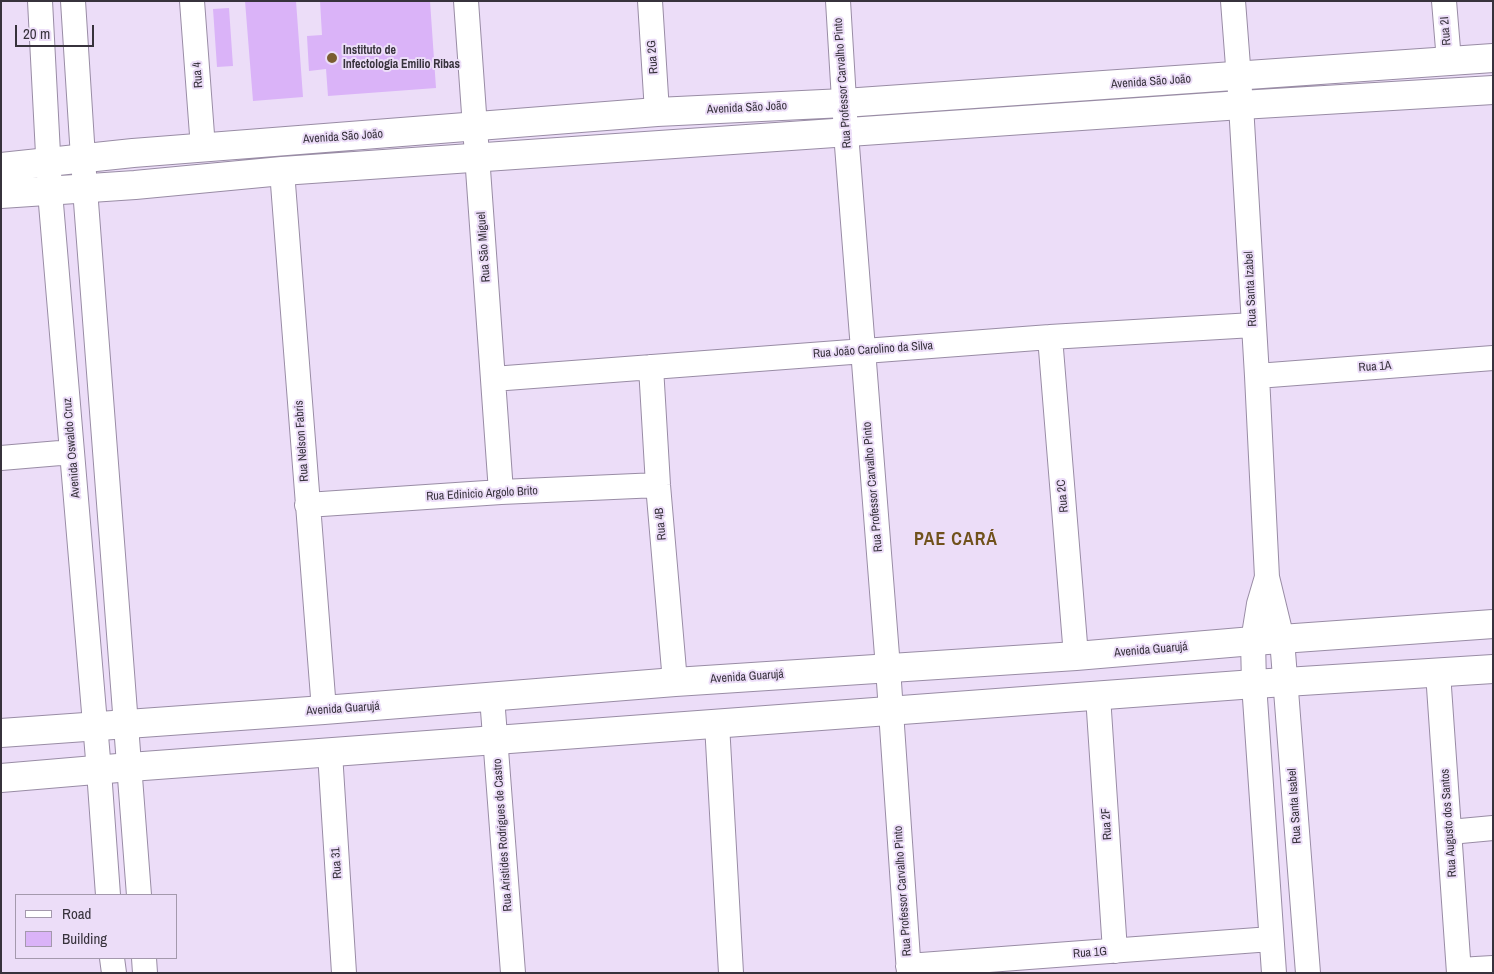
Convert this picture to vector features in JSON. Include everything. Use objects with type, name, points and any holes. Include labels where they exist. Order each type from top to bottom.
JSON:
[{"type":"street","name":"Avenida Oswaldo Cruz","points":[[40,1],[50,192],[108,894]]},
{"type":"street","points":[[73,1],[85,189],[139,894]]},
{"type":"street","name":"Rua 4","points":[[192,1],[203,148]]},
{"type":"street","name":"Rua São Miguel","points":[[466,1],[501,492]]},
{"type":"street","name":"Rua 2G","points":[[650,1],[657,112]]},
{"type":"street","name":"Rua Professor Carvalho Pinto","points":[[838,1],[846,133],[888,668],[909,969]]},
{"type":"street","name":"Rua Santa Izabel","points":[[1233,1],[1257,376],[1267,577],[1282,639]]},
{"type":"street","name":"Rua 2I","points":[[1444,1],[1449,61]]},
{"type":"street","name":"Avenida São João","points":[[1,167],[203,148],[657,112],[844,103],[1493,58]]},
{"type":"street","points":[[1,194],[50,192],[282,171],[1493,90]]},
{"type":"street","name":"Rua Nelson Fabris","points":[[282,171],[324,710]]},
{"type":"street","name":"Rua João Carolino da Silva","points":[[493,378],[1050,337],[1253,325]]},
{"type":"street","name":"Rua 2C","points":[[1050,337],[1076,656]]},
{"type":"street","name":"Rua 1A","points":[[1257,376],[1493,358]]},
{"type":"street","name":"Rua 4B","points":[[651,367],[658,485],[675,682]]},
{"type":"street","points":[[1,458],[72,452]]},
{"type":"street","name":"Rua Edinicio Argolo Brito","points":[[307,505],[501,492],[658,485]]},
{"type":"street","name":"Rua Santa Izabel","points":[[1253,641],[1259,604],[1267,577]]},
{"type":"street","name":"Avenida Guarujá","points":[[1,733],[675,682],[1076,656],[1493,624]]},
{"type":"street","name":"Rua Santa Isabel","points":[[1282,639],[1308,973]]},
{"type":"street","points":[[1253,641],[1254,684],[1274,973]]},
{"type":"street","points":[[1,778],[1254,684],[1493,670]]},
{"type":"street","name":"Rua Augusto dos Santos","points":[[1438,673],[1459,972]]},
{"type":"street","name":"Rua 2F","points":[[1098,696],[1116,951]]},
{"type":"street","name":"Rua Aristides Rodrigues de Castro","points":[[492,697],[513,973]]},
{"type":"street","points":[[717,724],[730,973]]},
{"type":"street","name":"Rua 31","points":[[330,752],[344,973]]},
{"type":"street","points":[[1450,832],[1493,828]]},
{"type":"street","name":"Rua 1G","points":[[909,969],[1271,939]]},
{"type":"street","points":[[112,959],[114,973]]},
{"type":"street","points":[[144,959],[145,973]]},
{"type":"street","points":[[1459,972],[1493,968]]},
{"type":"building","points":[[245,1],[296,1],[303,97],[253,101]]},
{"type":"building","points":[[320,1],[430,1],[436,88],[328,96],[326,69],[309,71],[307,36],[322,35]]},
{"type":"building","points":[[229,8],[233,66],[217,67],[213,9]]},
{"type":"place","name":"Instituto de Infectologia Emilio Ribas","points":[[332,58]]},
{"type":"district","name":"PAE CARÁ","points":[[956,540]]}]
